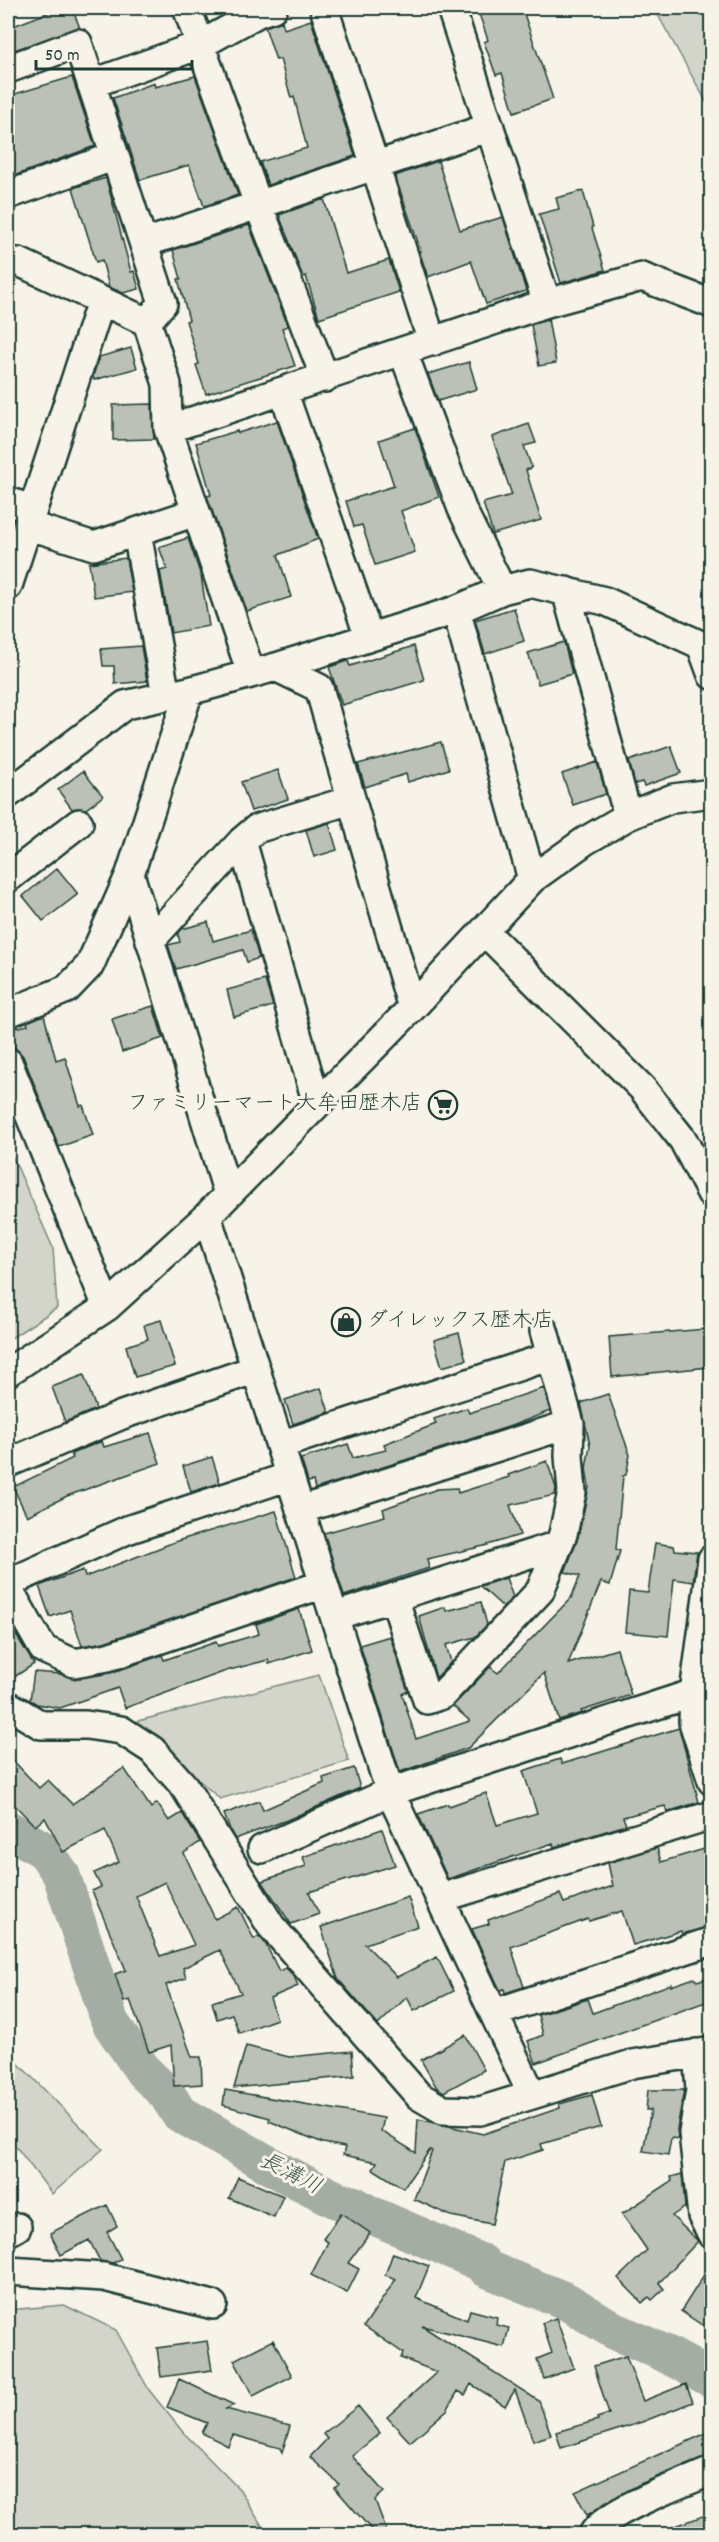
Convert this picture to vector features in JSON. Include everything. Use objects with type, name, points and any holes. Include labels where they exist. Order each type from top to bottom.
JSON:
[{"type":"street","points":[[187,8],[258,204],[325,378]]},
{"type":"street","points":[[91,84],[200,45],[260,12],[273,8]]},
{"type":"street","points":[[324,8],[432,342]]},
{"type":"street","points":[[451,8],[547,303]]},
{"type":"street","points":[[8,69],[78,43],[163,303],[147,322]]},
{"type":"street","points":[[145,243],[490,127]]},
{"type":"street","points":[[8,195],[115,156]]},
{"type":"street","points":[[8,262],[19,262],[147,322],[167,384],[168,429],[196,512],[263,670],[319,688],[412,1008]]},
{"type":"street","points":[[168,429],[547,303],[642,277],[711,304]]},
{"type":"street","points":[[8,586],[101,300]]},
{"type":"street","points":[[403,352],[462,509],[502,590]]},
{"type":"street","points":[[283,391],[369,637]]},
{"type":"street","points":[[8,501],[30,518],[94,546],[196,512]]},
{"type":"street","points":[[8,1012],[68,989],[90,965],[130,874],[177,693],[137,532]]},
{"type":"street","points":[[8,794],[125,705],[263,670],[456,610],[502,590],[530,583],[605,601],[701,645],[711,675]]},
{"type":"street","points":[[566,591],[628,816]]},
{"type":"street","points":[[456,610],[532,879]]},
{"type":"street","points":[[8,1372],[107,1307],[207,1216],[412,1008],[532,879],[585,841],[628,816],[673,798],[711,793]]},
{"type":"street","points":[[150,941],[242,841],[256,829],[351,800]]},
{"type":"street","points":[[8,878],[79,823]]},
{"type":"street","points":[[242,841],[317,1104]]},
{"type":"street","points":[[130,874],[228,1194]]},
{"type":"street","points":[[485,932],[642,1088],[683,1140],[711,1195]]},
{"type":"street","points":[[8,1062],[107,1307]]},
{"type":"street","points":[[207,1216],[390,1792],[532,2095]]},
{"type":"street","points":[[280,1445],[548,1343],[570,1424],[569,1456],[572,1492],[558,1545],[540,1591],[442,1695],[427,1700],[394,1597]]},
{"type":"street","points":[[8,1463],[122,1415],[256,1369]]},
{"type":"street","points":[[300,1510],[570,1424]]},
{"type":"street","points":[[8,1583],[127,1530],[290,1476]]},
{"type":"street","points":[[335,1616],[558,1545]]},
{"type":"street","points":[[711,1558],[694,1693],[693,1722],[711,1781]]},
{"type":"street","points":[[8,1588],[43,1649],[74,1663],[108,1657],[324,1584]]},
{"type":"street","points":[[262,1849],[390,1792],[694,1693]]},
{"type":"street","points":[[8,1705],[41,1725],[86,1725],[121,1730],[152,1750],[184,1786],[271,1926],[419,2096],[443,2110],[480,2111],[632,2064],[704,2052],[693,2133],[702,2216],[711,2235]]},
{"type":"street","points":[[441,1898],[711,1815]]},
{"type":"street","points":[[494,2013],[711,1941]]},
{"type":"street","points":[[8,2271],[104,2277],[213,2305]]},
{"type":"street","points":[[593,2535],[596,2529],[624,2509],[711,2471]]},
{"type":"shaded area","points":[[654,8],[711,8],[711,110]]},
{"type":"shaded area","points":[[8,1146],[53,1248],[57,1308],[8,1340]]},
{"type":"shaded area","points":[[319,1675],[349,1761],[220,1799],[134,1722]]},
{"type":"shaded area","points":[[8,2053],[103,2149],[52,2194],[8,2136]]},
{"type":"shaded area","points":[[64,2305],[116,2330],[149,2390],[182,2431],[240,2490],[267,2534],[8,2534],[8,2310]]},
{"type":"building","points":[[60,8],[72,8],[80,28],[8,52],[8,28]]},
{"type":"building","points":[[477,8],[522,8],[553,99],[514,112],[502,73],[496,75],[484,42],[488,40]]},
{"type":"building","points":[[311,20],[355,156],[268,185],[260,162],[307,148],[294,97],[291,98],[280,59],[276,60],[265,27],[282,21],[284,29]]},
{"type":"building","points":[[195,76],[238,195],[204,206],[189,165],[140,180],[113,98],[154,83],[155,87]]},
{"type":"building","points":[[72,77],[95,146],[8,178],[8,96]]},
{"type":"building","points":[[438,161],[460,230],[503,217],[526,291],[486,304],[471,261],[428,277],[395,176]]},
{"type":"building","points":[[106,178],[131,272],[134,271],[139,289],[123,293],[109,287],[102,260],[96,262],[73,188]]},
{"type":"building","points":[[583,191],[605,270],[561,283],[539,214],[559,209],[556,198]]},
{"type":"building","points":[[324,199],[346,273],[389,260],[399,292],[319,318],[306,276],[303,277],[279,215]]},
{"type":"building","points":[[249,225],[288,326],[282,328],[295,366],[206,394],[196,365],[199,364],[186,321],[189,320],[173,250]]},
{"type":"building","points":[[548,319],[556,363],[539,366],[531,325]]},
{"type":"building","points":[[131,348],[137,368],[94,380],[93,376],[99,357]]},
{"type":"building","points":[[469,362],[477,389],[438,401],[428,374]]},
{"type":"building","points":[[152,404],[154,439],[113,440],[113,405]]},
{"type":"building","points":[[277,421],[318,539],[278,555],[291,597],[247,611],[207,496],[211,495],[196,443]]},
{"type":"building","points":[[529,424],[536,443],[524,446],[532,468],[526,470],[541,520],[493,534],[483,503],[512,495],[492,437]]},
{"type":"building","points":[[415,428],[439,497],[401,511],[415,552],[375,565],[362,525],[354,527],[346,501],[394,486],[379,440]]},
{"type":"building","points":[[188,538],[201,576],[209,626],[171,633],[160,571],[167,569],[159,547]]},
{"type":"building","points":[[126,558],[132,592],[94,597],[89,563]]},
{"type":"building","points":[[514,608],[524,641],[485,654],[475,620]]},
{"type":"building","points":[[564,642],[572,674],[538,684],[528,653]]},
{"type":"building","points":[[141,646],[147,681],[115,684],[114,666],[103,666],[101,649]]},
{"type":"building","points":[[414,646],[424,680],[342,705],[329,667],[348,661],[350,666]]},
{"type":"building","points":[[441,742],[449,769],[408,782],[406,774],[365,787],[358,764]]},
{"type":"building","points":[[671,746],[681,773],[644,786],[642,782],[635,784],[629,761]]},
{"type":"building","points":[[597,762],[606,794],[573,805],[562,774]]},
{"type":"building","points":[[278,770],[288,799],[251,811],[241,782]]},
{"type":"building","points":[[83,771],[103,796],[86,809],[72,809],[58,790]]},
{"type":"building","points":[[329,823],[337,850],[314,857],[306,830]]},
{"type":"building","points":[[57,868],[78,894],[43,921],[23,896]]},
{"type":"building","points":[[208,922],[213,941],[251,930],[259,958],[247,962],[243,950],[176,969],[168,945],[180,942],[178,934],[182,929]]},
{"type":"building","points":[[265,980],[273,1006],[234,1017],[227,990]]},
{"type":"building","points":[[153,1006],[163,1038],[122,1052],[112,1019]]},
{"type":"building","points":[[44,1015],[56,1060],[65,1057],[80,1106],[83,1105],[93,1135],[59,1147],[23,1056],[15,1048],[10,1029],[28,1025],[27,1022]]},
{"type":"building","points":[[161,1320],[175,1366],[135,1377],[126,1346],[148,1339],[144,1325]]},
{"type":"building","points":[[706,1329],[709,1367],[612,1377],[609,1337]]},
{"type":"building","points":[[459,1333],[466,1360],[442,1367],[434,1340]]},
{"type":"building","points":[[84,1375],[96,1409],[65,1422],[52,1387]]},
{"type":"building","points":[[321,1388],[329,1412],[293,1424],[285,1400]]},
{"type":"building","points":[[544,1388],[550,1411],[511,1426],[315,1489],[313,1481],[308,1482],[301,1459],[348,1444],[353,1458],[386,1450],[384,1444],[436,1424],[434,1419],[467,1408],[469,1413]]},
{"type":"building","points":[[608,1394],[630,1455],[626,1475],[623,1476],[616,1549],[620,1551],[610,1585],[601,1582],[568,1664],[617,1649],[631,1695],[559,1720],[544,1673],[468,1748],[400,1772],[360,1645],[390,1636],[408,1691],[402,1694],[416,1739],[470,1721],[453,1706],[490,1667],[498,1673],[571,1598],[580,1576],[565,1572],[578,1537],[589,1487],[586,1468],[590,1446],[581,1403]]},
{"type":"building","points":[[150,1433],[160,1463],[67,1496],[27,1516],[13,1487],[73,1458],[71,1454],[102,1441],[104,1447]]},
{"type":"building","points":[[212,1457],[220,1483],[191,1492],[183,1466]]},
{"type":"building","points":[[547,1461],[556,1488],[555,1495],[510,1505],[520,1535],[427,1559],[429,1568],[344,1596],[324,1533],[385,1516],[383,1509],[437,1489],[457,1488],[458,1493],[509,1477],[508,1475]]},
{"type":"building","points":[[276,1511],[296,1577],[104,1642],[82,1646],[70,1610],[50,1617],[39,1586],[83,1570],[85,1577],[177,1541]]},
{"type":"building","points":[[655,1543],[674,1546],[675,1550],[697,1552],[693,1582],[674,1579],[668,1636],[625,1632],[629,1591],[648,1593]]},
{"type":"building","points":[[506,1578],[513,1597],[503,1607],[480,1586]]},
{"type":"building","points":[[481,1602],[487,1625],[475,1637],[446,1645],[451,1662],[436,1678],[419,1616],[445,1607],[446,1611]]},
{"type":"building","points":[[299,1609],[312,1650],[269,1664],[268,1660],[226,1671],[125,1708],[118,1688],[60,1708],[37,1704],[30,1700],[34,1672],[60,1674],[76,1679],[111,1673],[162,1655],[164,1660],[216,1642],[218,1646],[259,1634],[256,1624]]},
{"type":"building","points":[[8,1622],[34,1664],[8,1681]]},
{"type":"building","points":[[679,1728],[699,1802],[667,1812],[665,1806],[623,1817],[626,1825],[554,1847],[553,1843],[448,1879],[418,1814],[486,1793],[497,1825],[537,1813],[523,1771],[560,1759],[562,1764]]},
{"type":"building","points":[[8,1755],[39,1788],[48,1780],[72,1804],[124,1768],[151,1808],[157,1803],[169,1821],[182,1813],[200,1842],[184,1853],[215,1919],[238,1907],[254,1939],[259,1936],[265,1943],[279,1971],[286,1968],[294,1976],[298,1986],[270,1998],[277,2019],[239,2033],[232,2014],[217,2019],[212,2002],[241,1993],[220,1950],[183,1968],[186,1978],[166,1985],[192,2057],[201,2057],[202,2084],[174,2086],[171,2045],[149,2052],[130,2000],[124,2002],[115,1974],[126,1970],[92,1891],[101,1887],[94,1873],[119,1862],[105,1830],[63,1852],[45,1818],[35,1826],[8,1798]],"holes":[[[165,1882],[194,1945],[160,1956],[136,1896]]]},
{"type":"building","points":[[354,1768],[360,1788],[287,1820],[235,1839],[231,1832],[224,1814],[259,1801],[263,1810],[324,1783],[323,1778]]},
{"type":"building","points":[[382,1829],[395,1865],[309,1892],[319,1914],[291,1924],[262,1881],[306,1866],[303,1857]]},
{"type":"building","points":[[711,1847],[711,1926],[682,1934],[681,1931],[633,1945],[622,1911],[589,1921],[588,1919],[511,1947],[524,1987],[505,1993],[504,1989],[500,1990],[472,1929],[489,1924],[488,1920],[560,1894],[564,1903],[613,1886],[608,1863],[657,1848],[661,1862]]},
{"type":"building","points":[[408,1897],[418,1926],[365,1944],[397,1977],[437,1957],[454,1991],[414,2011],[407,1997],[378,2025],[338,1979],[321,1927]]},
{"type":"building","points":[[711,1977],[711,2000],[536,2063],[528,2041],[543,2035],[538,2015],[588,1999],[593,2013],[671,1984],[671,1986],[694,1978],[697,1981]]},
{"type":"building","points":[[465,2035],[484,2070],[444,2092],[437,2088],[421,2060]]},
{"type":"building","points":[[246,2046],[289,2057],[352,2051],[354,2076],[234,2088]]},
{"type":"building","points":[[225,2090],[384,2118],[381,2131],[416,2153],[418,2119],[483,2134],[560,2108],[559,2104],[592,2095],[601,2127],[541,2144],[543,2150],[505,2162],[492,2224],[451,2216],[414,2199],[432,2151],[430,2150],[403,2188],[373,2169],[377,2162],[343,2155],[345,2147],[323,2143],[269,2121],[270,2118],[223,2105]]},
{"type":"building","points":[[648,2090],[684,2090],[677,2129],[678,2139],[671,2138],[668,2155],[643,2151],[651,2110],[646,2110]]},
{"type":"building","points":[[682,2174],[685,2207],[672,2216],[698,2241],[659,2283],[664,2289],[652,2300],[649,2297],[642,2303],[618,2278],[647,2250],[622,2214],[672,2181],[671,2177]]},
{"type":"building","points":[[238,2177],[283,2196],[274,2217],[229,2198]]},
{"type":"building","points":[[107,2205],[117,2226],[107,2232],[121,2259],[113,2263],[100,2261],[89,2240],[61,2255],[50,2233]]},
{"type":"building","points":[[341,2213],[370,2233],[348,2263],[359,2269],[347,2293],[311,2275],[328,2242],[323,2239]]},
{"type":"building","points":[[393,2253],[429,2266],[416,2298],[467,2320],[470,2310],[497,2317],[496,2325],[509,2328],[504,2347],[422,2326],[539,2401],[551,2435],[533,2441],[515,2390],[505,2406],[471,2384],[465,2395],[458,2391],[447,2410],[410,2442],[387,2417],[437,2372],[401,2358],[403,2353],[364,2326],[396,2279],[385,2275]]},
{"type":"building","points":[[711,2264],[711,2317],[705,2327],[681,2311]]},
{"type":"building","points":[[556,2318],[574,2368],[544,2379],[537,2359],[552,2353],[542,2323]]},
{"type":"building","points":[[273,2340],[292,2376],[253,2396],[234,2360]]},
{"type":"building","points":[[207,2341],[212,2370],[161,2377],[157,2348]]},
{"type":"building","points":[[626,2356],[643,2401],[686,2384],[693,2402],[642,2422],[561,2448],[556,2432],[598,2420],[597,2418],[609,2414],[594,2366]]},
{"type":"building","points":[[179,2379],[234,2405],[226,2409],[290,2426],[282,2453],[280,2448],[233,2435],[228,2446],[202,2433],[207,2423],[167,2407]]},
{"type":"building","points":[[358,2406],[380,2433],[352,2456],[384,2492],[375,2500],[388,2535],[376,2535],[335,2488],[339,2484],[310,2457],[327,2439],[323,2434]]},
{"type":"building","points":[[711,2431],[711,2456],[640,2484],[587,2515],[575,2492]]},
{"type":"building","points":[[711,2513],[711,2535],[659,2535],[659,2532]]},
{"type":"waterway","name":"長溝川","points":[[8,1829],[45,1851],[61,1874],[110,2022],[144,2072],[166,2093],[179,2113],[285,2174],[337,2200],[354,2205],[369,2214],[482,2263],[487,2269],[566,2301],[615,2331],[666,2354],[712,2379]]},
{"type":"place","name":"ファミリーマート大牟田歴木店","points":[[443,1105]]},
{"type":"place","name":"ダイレックス歴木店","points":[[346,1322]]}]
